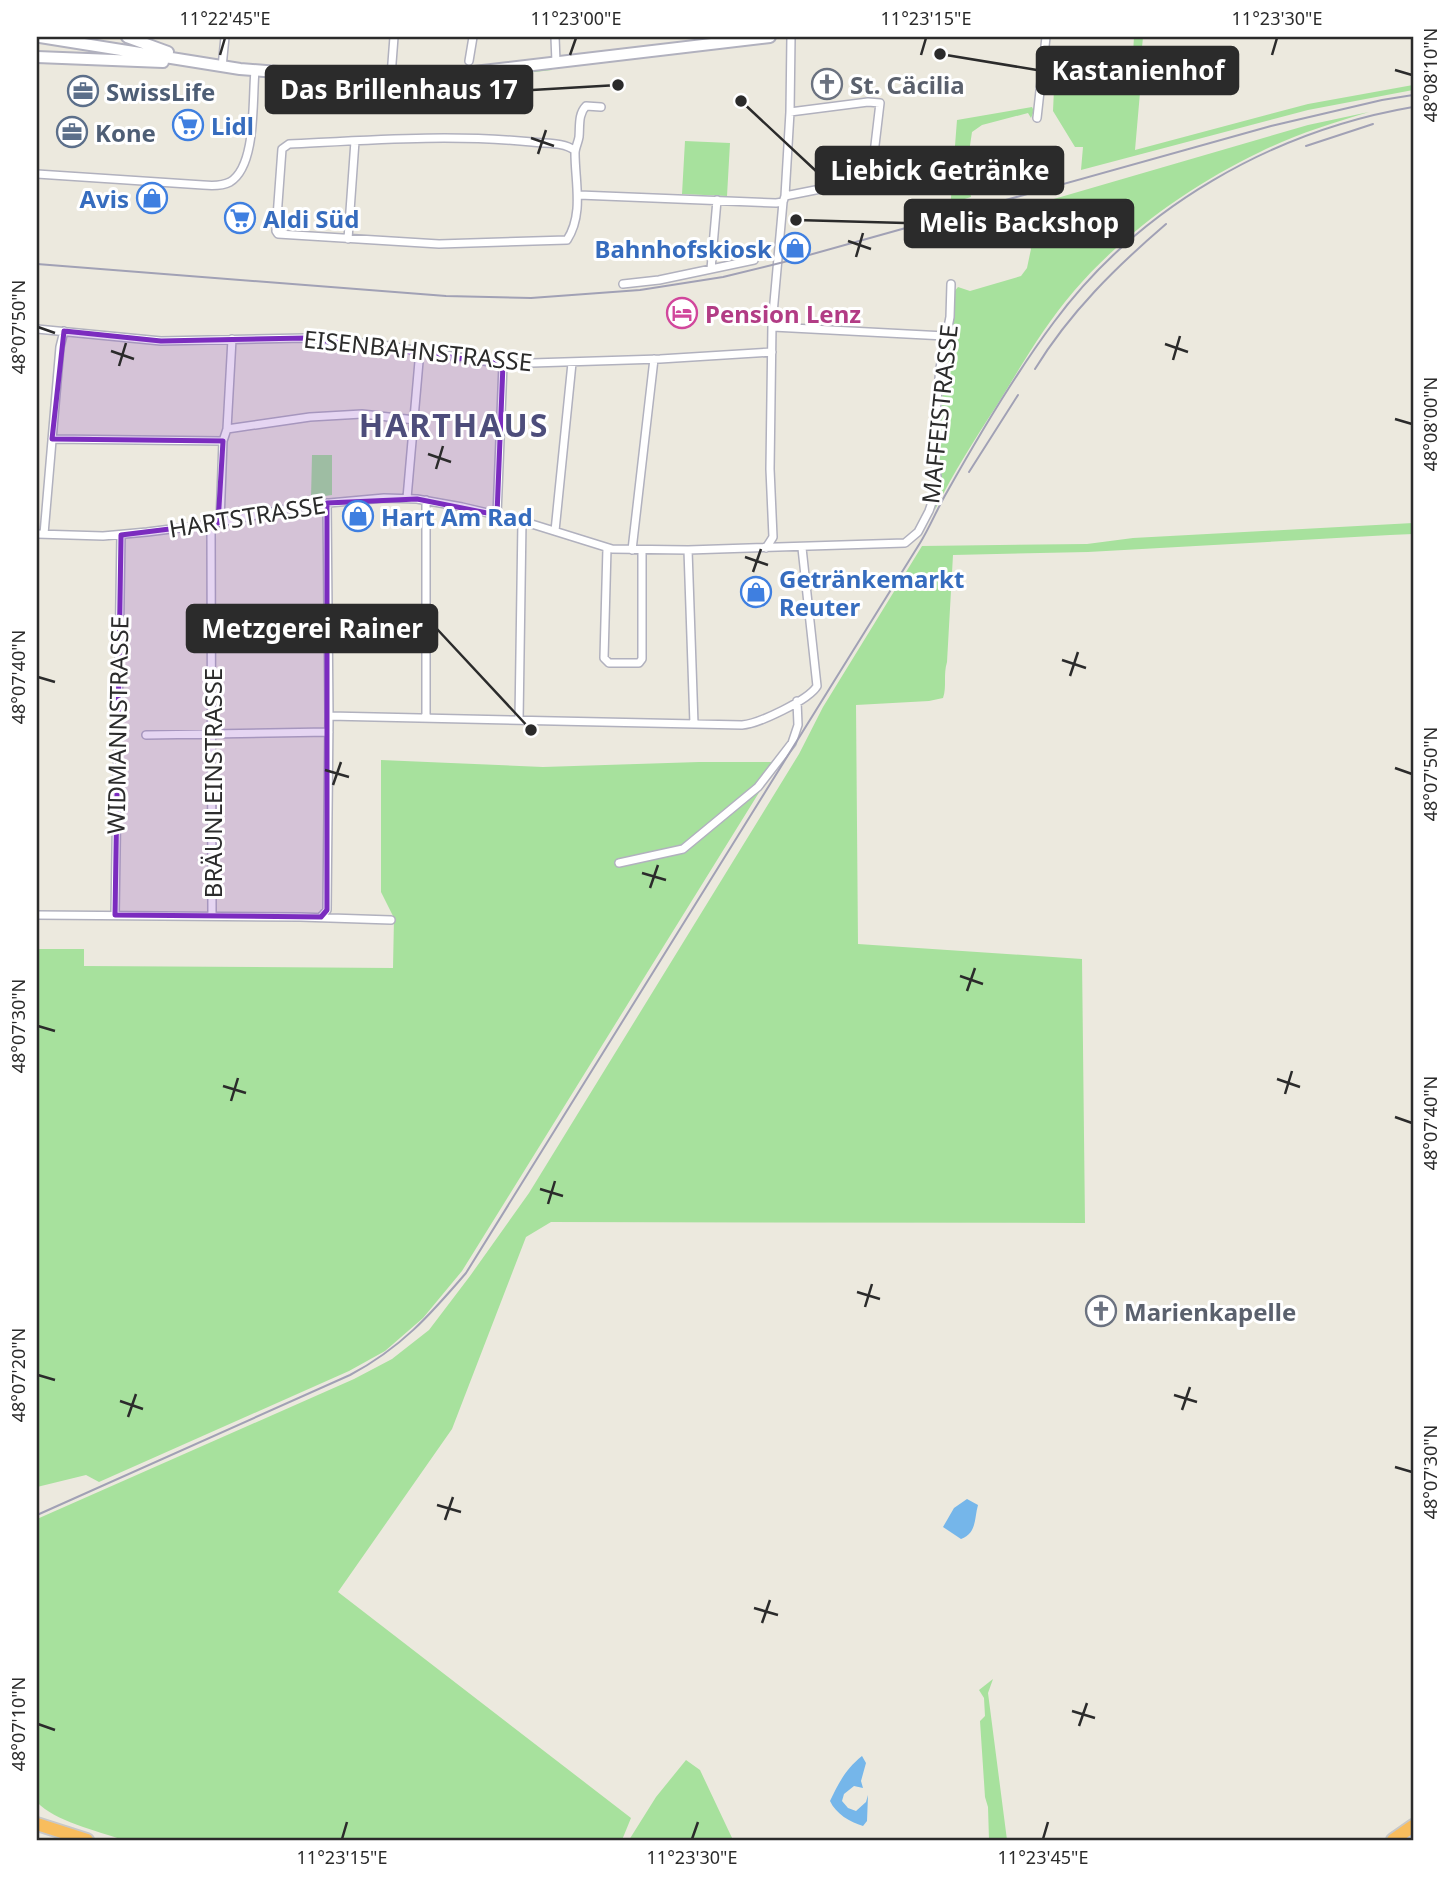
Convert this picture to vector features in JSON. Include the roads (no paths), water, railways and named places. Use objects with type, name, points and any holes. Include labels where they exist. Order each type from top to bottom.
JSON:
[{"type":"highway","points":[[37,1814],[59,1831]]},
{"type":"highway","points":[[37,1824],[87,1840]]},
{"type":"highway","points":[[1393,1840],[1413,1826]]},
{"type":"highway","points":[[37,1836],[59,1831]]},
{"type":"main road","points":[[40,37],[222,67],[341,77],[474,72],[769,37]]},
{"type":"main road","points":[[127,37],[180,60]]},
{"type":"main road","points":[[37,57],[152,62],[180,60]]},
{"type":"street","points":[[222,67],[225,37]]},
{"type":"street","points":[[391,76],[394,37]]},
{"type":"street","points":[[469,61],[473,37]]},
{"type":"street","points":[[555,37],[556,62]]},
{"type":"street","points":[[766,548],[773,537],[772,352],[790,112],[791,37]]},
{"type":"street","points":[[1037,118],[1046,37]]},
{"type":"street","points":[[37,174],[203,186],[226,183],[239,174],[248,157],[255,71]]},
{"type":"street","points":[[579,195],[717,200],[784,199],[871,179],[880,103],[868,102],[790,112]]},
{"type":"street","points":[[574,150],[567,145],[442,138],[284,145],[276,231],[278,234],[453,245],[567,240],[572,231],[579,195],[574,150],[578,142],[582,111],[586,106],[601,107]]},
{"type":"street","points":[[348,239],[355,141]]},
{"type":"street","points":[[711,269],[717,200]]},
{"type":"street","points":[[623,285],[754,260]]},
{"type":"street","name":"MAFFEISTRASSE","points":[[912,540],[926,519],[935,494],[937,477],[934,436],[940,369],[950,317],[951,284]]},
{"type":"street","points":[[773,327],[945,336]]},
{"type":"street","name":"EISENBAHNSTRASSE","points":[[37,329],[161,341],[294,338],[420,350],[503,364],[772,352]]},
{"type":"street","points":[[41,534],[60,347],[64,331]]},
{"type":"street","points":[[220,522],[223,441],[232,339]]},
{"type":"street","points":[[407,498],[420,350]]},
{"type":"street","points":[[632,550],[654,359]]},
{"type":"street","points":[[555,531],[572,363]]},
{"type":"street","points":[[497,515],[503,364]]},
{"type":"street","points":[[226,429],[310,416],[362,414],[415,420]]},
{"type":"street","points":[[52,439],[223,441]]},
{"type":"street","name":"HARTSTRASSE","points":[[41,534],[121,535],[211,524],[327,503],[407,498],[522,521],[607,548],[642,551],[898,545],[912,540]]},
{"type":"street","points":[[426,500],[426,718]]},
{"type":"street","points":[[321,917],[327,910],[327,503]]},
{"type":"street","points":[[519,720],[522,521]]},
{"type":"street","name":"BRÄUNLEINSTRASSE","points":[[211,524],[212,916]]},
{"type":"street","name":"WIDMANNSTRASSE","points":[[115,915],[121,535]]},
{"type":"street","points":[[607,548],[604,658],[609,663],[639,663],[642,659],[642,551]]},
{"type":"street","points":[[329,716],[748,724],[797,701],[815,691],[817,686],[803,548]]},
{"type":"street","points":[[688,550],[694,724]]},
{"type":"street","points":[[619,863],[683,849],[758,787],[792,743],[798,725],[797,701]]},
{"type":"street","points":[[146,736],[329,732]]},
{"type":"street","points":[[37,915],[391,920]]},
{"type":"water","points":[[967,1499],[978,1505],[970,1533],[961,1539],[943,1527],[954,1508]]},
{"type":"water","points":[[862,1756],[866,1763],[861,1781],[863,1788],[854,1786],[844,1794],[842,1801],[848,1808],[856,1811],[866,1802],[868,1795],[867,1821],[863,1826],[844,1817],[830,1801],[843,1776]]},
{"type":"railway","points":[[37,264],[446,296],[531,298],[640,290],[723,277],[784,262],[1271,126],[1413,95]]},
{"type":"railway","points":[[37,1515],[350,1375],[385,1354],[427,1317],[466,1273],[920,543],[998,405],[1054,322],[1088,281],[1126,243],[1213,180],[1260,155],[1310,135],[1361,118],[1413,107]]},
{"type":"railway","points":[[1306,146],[1373,124]]},
{"type":"railway","points":[[1035,369],[1063,328],[1095,291],[1166,224]]},
{"type":"railway","points":[[969,472],[1018,395]]},
{"type":"place","name":"Kastanienhof","points":[[940,54]]},
{"type":"place","name":"St. Cäcilia","points":[[827,84]]},
{"type":"place","name":"Das Brillenhaus 17","points":[[618,85]]},
{"type":"place","name":"SwissLife","points":[[83,91]]},
{"type":"place","name":"Liebick Getränke","points":[[741,101]]},
{"type":"place","name":"Lidl","points":[[188,125]]},
{"type":"place","name":"Kone","points":[[72,132]]},
{"type":"place","name":"Avis","points":[[152,198]]},
{"type":"place","name":"Aldi Süd","points":[[240,218]]},
{"type":"place","name":"Melis Backshop","points":[[796,220]]},
{"type":"place","name":"Bahnhofskiosk","points":[[795,248]]},
{"type":"place","name":"Pension Lenz","points":[[682,313]]},
{"type":"place","name":"Hart Am Rad","points":[[358,516]]},
{"type":"place","name":"Getränkemarkt Reuter","points":[[756,592]]},
{"type":"place","name":"Metzgerei Rainer","points":[[531,730]]},
{"type":"place","name":"Marienkapelle","points":[[1101,1311]]},
{"type":"district","name":"HARTHAUS","points":[[454,424]]}]
